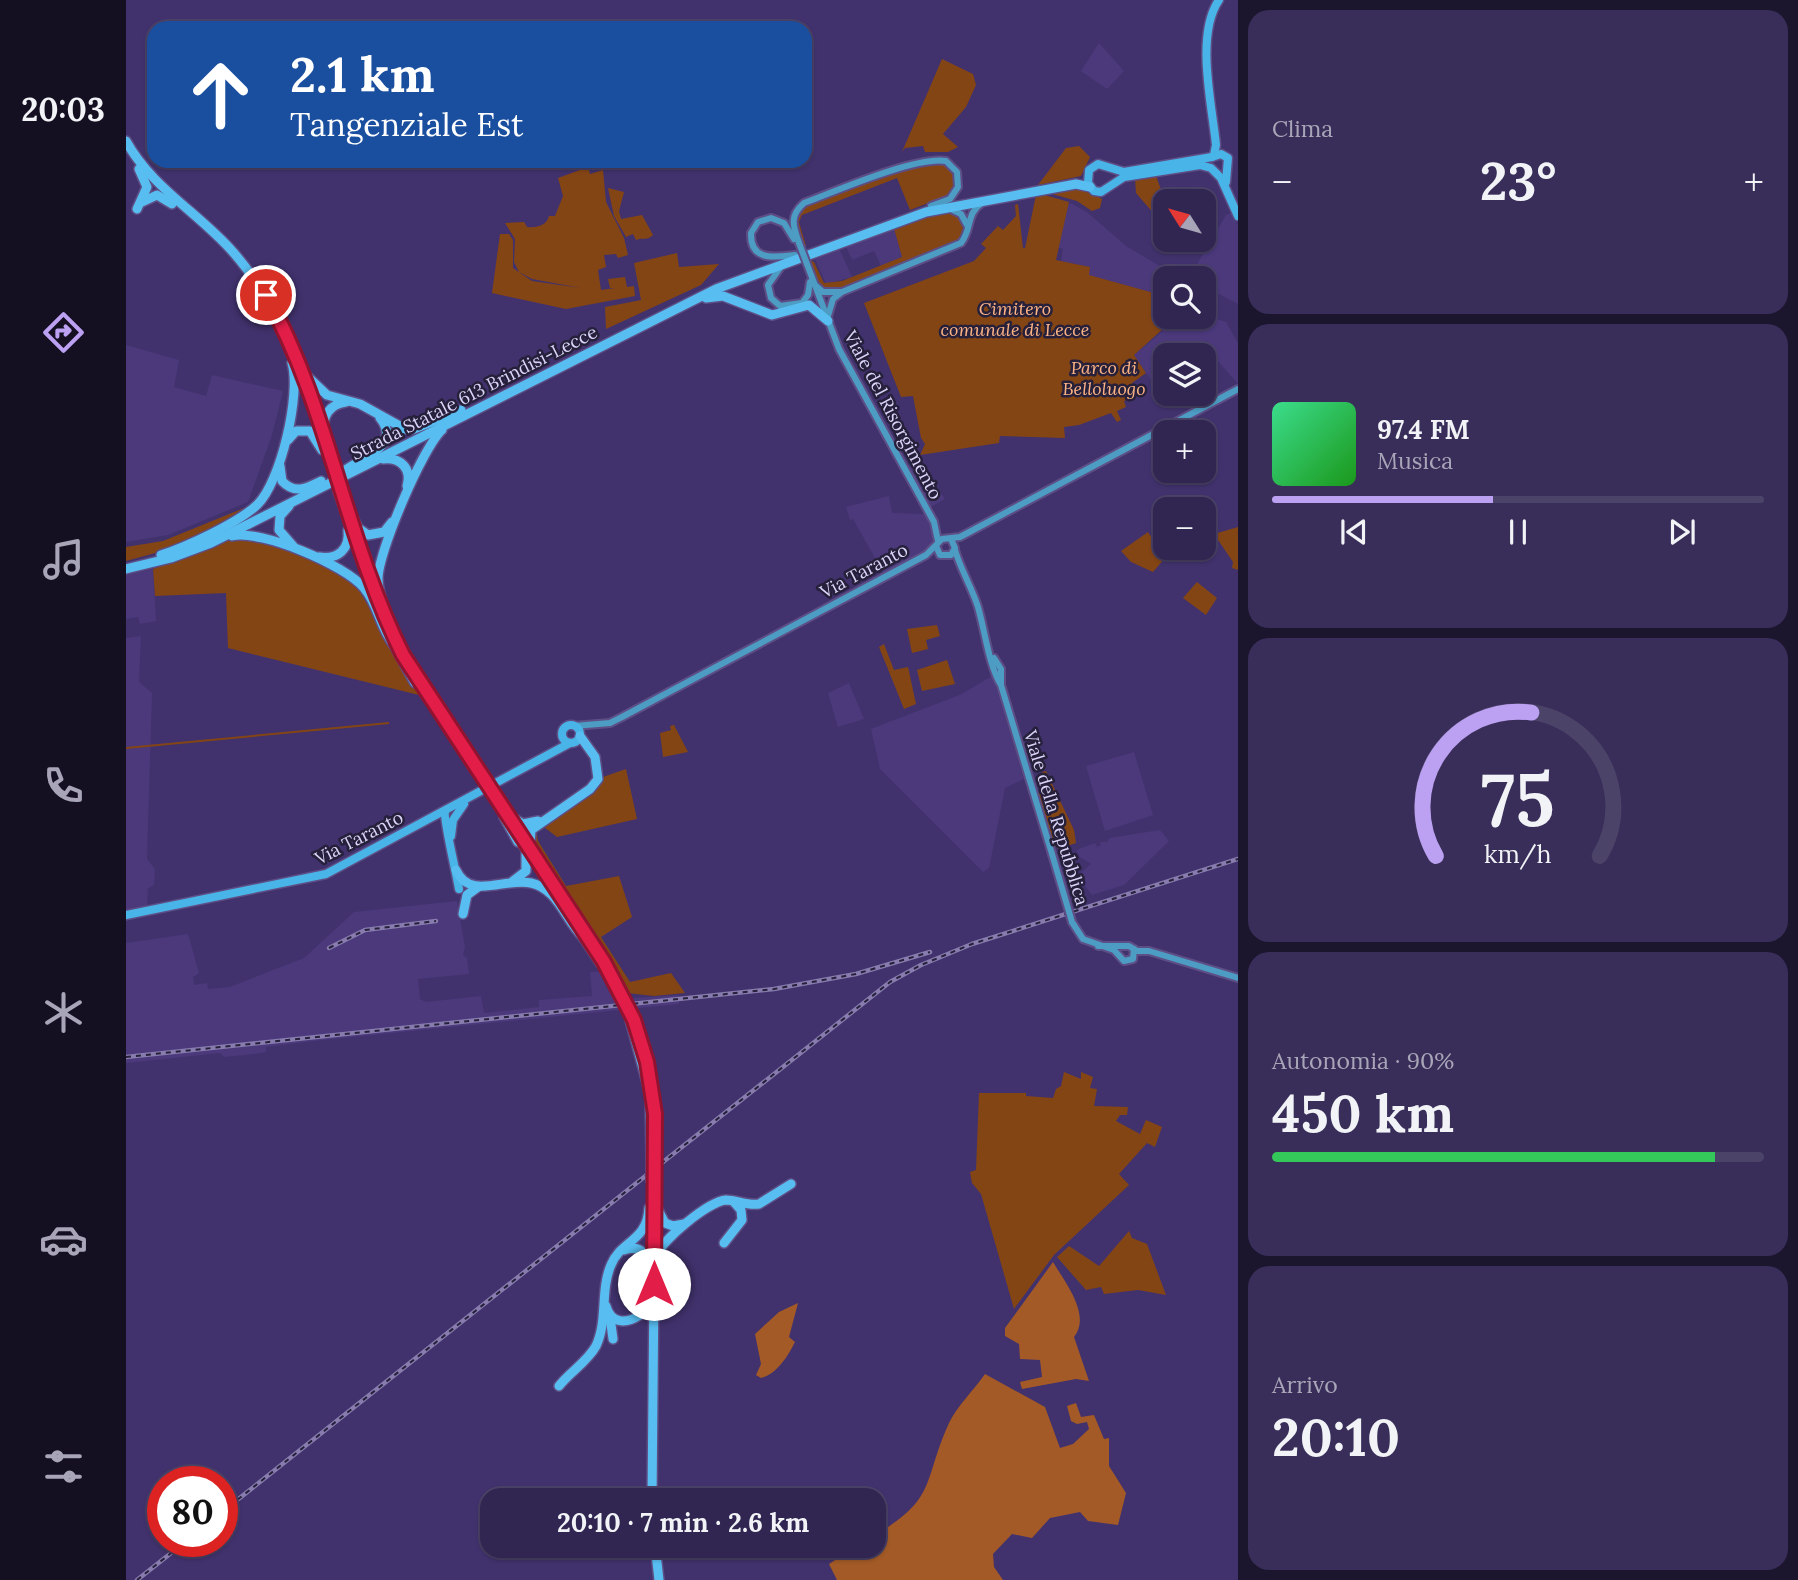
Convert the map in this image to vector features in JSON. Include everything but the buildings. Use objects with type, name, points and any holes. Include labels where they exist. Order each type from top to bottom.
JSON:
[{"type":"highway","points":[[126,141],[158,184],[255,268]]},
{"type":"highway","points":[[129,152],[147,184],[137,209],[145,198],[154,195],[184,212]]},
{"type":"highway","points":[[129,152],[152,182],[217,240],[245,272],[268,305],[289,344],[394,645]]},
{"type":"highway","points":[[801,261],[935,207],[1075,181],[1088,174]]},
{"type":"highway","points":[[935,207],[1076,184],[1090,187]]},
{"type":"highway","points":[[220,238],[257,281],[303,371],[317,388],[333,397],[360,404],[401,428],[414,429],[482,404]]},
{"type":"highway","name":"Strada Statale 613 Brindisi-Lecce","points":[[482,404],[716,289],[801,261]]},
{"type":"highway","name":"Strada Statale 613 Brindisi-Lecce","points":[[126,566],[206,541],[348,472],[691,296],[801,261]]},
{"type":"highway","points":[[656,318],[716,295],[772,315],[809,305],[828,321]]},
{"type":"highway","points":[[142,561],[189,545],[251,510],[264,496],[295,401],[296,378],[289,344]]},
{"type":"highway","points":[[328,457],[323,426],[325,417],[333,406],[350,402],[380,419],[387,432],[382,447],[348,472]]},
{"type":"highway","points":[[392,632],[378,584],[380,563],[387,543],[431,442],[445,428],[482,404]]},
{"type":"highway","points":[[324,483],[297,490],[285,485],[279,473],[288,440],[296,431],[314,434],[328,457]]},
{"type":"highway","points":[[341,495],[358,528],[368,534],[379,534],[392,522],[409,480],[404,465],[389,458],[348,472]]},
{"type":"highway","points":[[324,483],[283,512],[279,530],[288,543],[322,558],[333,557],[343,551],[349,536],[341,495]]},
{"type":"highway","name":"Strada Statale 613 Brindisi-Lecce","points":[[126,566],[191,551],[324,483]]},
{"type":"highway","points":[[341,495],[392,632],[417,682],[515,821],[527,825],[540,821]]},
{"type":"highway","points":[[191,551],[231,536],[254,534],[339,569],[355,579],[368,593],[394,645],[504,817],[548,877],[603,963],[632,1020],[647,1062],[654,1130],[651,1488]]},
{"type":"highway","points":[[548,877],[529,841],[531,830],[596,783],[599,770],[587,746],[573,739]]},
{"type":"highway","points":[[492,791],[517,835],[584,938]]},
{"type":"highway","points":[[508,883],[521,877],[527,867],[527,858],[517,835]]},
{"type":"highway","points":[[456,870],[461,879],[474,888]]},
{"type":"highway","points":[[459,889],[530,883],[547,890],[603,963]]},
{"type":"highway","points":[[463,914],[465,901],[474,888]]},
{"type":"highway","points":[[653,1182],[661,1220],[673,1226],[689,1222]]},
{"type":"highway","points":[[559,1386],[592,1353],[602,1324],[609,1270],[620,1252],[635,1241],[645,1228],[653,1182]]},
{"type":"highway","points":[[653,1292],[659,1249],[689,1222],[718,1202],[763,1203],[791,1184]]},
{"type":"highway","points":[[739,1204],[754,1216]]},
{"type":"highway","points":[[724,1243],[741,1224],[743,1216],[739,1204]]},
{"type":"highway","points":[[620,1252],[634,1248],[645,1254],[653,1292]]},
{"type":"highway","points":[[602,1324],[606,1337],[613,1339],[614,1329],[606,1297]]},
{"type":"highway","points":[[608,1313],[621,1321],[640,1315]]},
{"type":"highway","points":[[654,1558],[657,1580]]},
{"type":"main road","points":[[1222,0],[1212,13],[1207,33],[1216,145],[1213,172],[1238,216]]},
{"type":"main road","points":[[1222,0],[1212,32],[1219,140],[1229,162],[1226,179],[1238,211]]},
{"type":"main road","points":[[1189,160],[1208,155],[1216,145]]},
{"type":"main road","points":[[1224,155],[1124,172],[1098,164],[1088,174],[1090,187],[1106,192],[1124,177],[1176,167],[1213,172],[1227,169]]},
{"type":"main road","points":[[798,244],[792,222],[795,212],[804,203],[879,176],[936,160],[946,161],[957,172],[958,187],[950,198],[935,207]]},
{"type":"main road","points":[[1112,169],[1114,183]]},
{"type":"main road","points":[[828,321],[831,302],[842,292],[957,245],[964,239],[974,210],[987,200]]},
{"type":"main road","points":[[935,207],[957,211],[968,226]]},
{"type":"main road","points":[[798,244],[784,223],[776,219],[763,220],[751,233],[754,247],[764,256],[801,261]]},
{"type":"main road","name":"Viale del Risorgimento","points":[[798,244],[801,261],[857,383],[934,522],[955,550]]},
{"type":"main road","points":[[801,261],[781,267],[772,276],[768,285],[771,298],[780,306],[798,304],[808,295],[811,281]]},
{"type":"main road","points":[[811,281],[823,292],[842,292]]},
{"type":"main road","points":[[937,544],[1238,389]]},
{"type":"main road","name":"Viale del Risorgimento","points":[[934,522],[937,544],[944,556]]},
{"type":"main road","name":"Via Taranto","points":[[573,739],[564,729],[610,723],[926,555],[937,544]]},
{"type":"main road","points":[[944,556],[955,550]]},
{"type":"main road","name":"Viale della Repubblica","points":[[955,550],[978,607],[1072,922],[1079,935],[1119,955]]},
{"type":"main road","name":"Via Taranto","points":[[926,555],[944,556]]},
{"type":"main road","name":"Viale della Repubblica","points":[[944,556],[965,576]]},
{"type":"main road","name":"Via Taranto","points":[[126,915],[317,877],[550,755],[592,724]]},
{"type":"main road","points":[[573,739],[574,726]]},
{"type":"main road","points":[[450,835],[453,820],[468,799]]},
{"type":"main road","points":[[445,812],[453,820]]},
{"type":"main road","points":[[445,812],[443,820],[450,835],[459,889]]},
{"type":"main road","points":[[416,827],[433,823],[450,835]]},
{"type":"main road","points":[[1098,946],[1129,946],[1238,978]]},
{"type":"main road","points":[[1123,947],[1119,955],[1125,961],[1143,954],[1159,954]]},
{"type":"main road","points":[[1133,959],[1134,949]]},
{"type":"shaded area","points":[[1099,43],[1124,71],[1107,89],[1081,71]]},
{"type":"shaded area","points":[[1071,203],[1088,213],[1126,246],[1160,266],[1153,266],[1153,293],[1088,275],[1090,267],[1061,261],[1063,249],[1058,247],[1068,205]]},
{"type":"shaded area","points":[[1231,213],[1238,225],[1238,304],[1216,292],[1216,266],[1196,266],[1204,252],[1216,252],[1216,232],[1226,215]]},
{"type":"shaded area","points":[[894,228],[902,257],[881,266],[874,251],[852,260],[846,246]]},
{"type":"shaded area","points":[[838,246],[852,277],[826,284],[815,259]]},
{"type":"shaded area","points":[[1216,319],[1226,322],[1238,343],[1238,384],[1216,359],[1216,343],[1153,343],[1153,383],[1134,355],[1165,329],[1216,329]]},
{"type":"shaded area","points":[[126,345],[179,360],[174,387],[206,396],[212,375],[283,391],[272,435],[248,502],[168,535],[126,542]]},
{"type":"shaded area","points":[[919,461],[945,499],[929,508],[906,466]]},
{"type":"shaded area","points":[[889,496],[892,513],[927,514],[934,526],[936,540],[932,548],[884,574],[853,519],[850,520],[846,507]]},
{"type":"shaded area","points":[[153,569],[156,621],[140,624],[138,617],[126,619],[126,575]]},
{"type":"shaded area","points":[[141,636],[139,682],[152,693],[147,859],[155,869],[154,885],[148,888],[147,907],[126,911],[126,638]]},
{"type":"shaded area","points":[[990,677],[994,679],[1024,779],[1005,788],[989,868],[983,872],[880,769],[871,729],[962,694]]},
{"type":"shaded area","points":[[849,683],[864,719],[838,727],[828,693]]},
{"type":"shaded area","points":[[1134,752],[1153,815],[1105,831],[1086,766]]},
{"type":"shaded area","points":[[1160,830],[1169,841],[1124,885],[1092,895],[1077,876],[1091,864],[1080,857],[1076,850],[1095,843],[1097,847],[1101,845],[1100,842],[1108,842],[1109,838]]},
{"type":"shaded area","points":[[457,901],[465,947],[463,955],[467,958],[469,974],[418,979],[420,999],[426,1002],[481,996],[484,1013],[539,1007],[539,1000],[592,996],[590,972],[603,971],[618,999],[679,995],[679,1004],[313,1041],[266,1047],[266,1052],[262,1053],[224,1057],[220,1053],[126,1063],[126,943],[188,934],[199,973],[193,977],[194,985],[207,983],[208,989],[230,987],[304,958],[354,912]]},
{"type":"shaded area","points":[[1053,1262],[1078,1309],[1079,1328],[1074,1337],[1089,1381],[1076,1379],[1022,1389],[1020,1382],[1042,1377],[1040,1360],[1020,1359],[1019,1344],[1005,1336],[1005,1328]]},
{"type":"shaded area","points":[[798,1303],[789,1337],[795,1342],[777,1369],[761,1378],[756,1375],[761,1364],[755,1334],[779,1312]]},
{"type":"shaded area","points":[[985,1374],[1045,1407],[1060,1448],[1073,1444],[1089,1429],[1087,1422],[1077,1424],[1071,1421],[1067,1406],[1076,1403],[1081,1417],[1094,1415],[1104,1439],[1109,1438],[1109,1466],[1126,1493],[1118,1525],[1088,1521],[1080,1512],[1050,1518],[1032,1538],[1012,1534],[993,1554],[994,1567],[1003,1580],[837,1580],[829,1564],[838,1558],[886,1558],[886,1528],[918,1500],[956,1410]]},
{"type":"green space","points":[[942,59],[973,74],[976,85],[966,107],[943,134],[958,147],[948,152],[925,152],[923,146],[905,148],[902,152]]},
{"type":"green space","points":[[1079,146],[1090,157],[1081,176],[1038,185],[1066,148]]},
{"type":"green space","points":[[937,162],[948,165],[957,178],[954,193],[910,210],[897,178],[802,215],[799,222],[806,246],[802,248],[794,222],[803,206],[878,178]]},
{"type":"green space","points":[[585,168],[588,168],[590,174],[603,170],[606,202],[624,238],[628,255],[618,258],[616,254],[604,255],[606,267],[598,270],[601,290],[615,288],[610,288],[608,279],[625,277],[627,287],[634,286],[635,296],[566,309],[492,293],[500,234],[509,234],[513,240],[513,268],[532,281],[581,288],[532,279],[519,272],[514,262],[515,239],[505,223],[524,222],[527,227],[531,227],[544,224],[549,216],[555,216],[563,196],[558,178]]},
{"type":"green space","points":[[1156,174],[1161,189],[1153,189],[1153,213],[1136,193],[1135,178]]},
{"type":"green space","points":[[1079,186],[1102,199],[1100,208],[1092,211],[1077,201],[1045,192]]},
{"type":"green space","points":[[608,188],[624,192],[619,211],[621,219],[642,215],[653,235],[636,240],[633,234],[626,237],[614,216]]},
{"type":"green space","name":"Cimitero comunale di Lecce","points":[[1036,195],[1069,202],[1056,260],[1090,267],[1089,275],[1153,293],[1153,329],[1163,329],[1134,355],[1146,373],[1132,383],[1137,395],[1124,401],[1126,407],[1117,411],[1121,420],[1117,422],[1111,413],[1079,425],[1064,427],[1065,438],[1000,436],[999,443],[920,455],[925,444],[921,438],[913,396],[901,397],[864,303],[974,261],[986,248],[981,244],[998,226],[1003,230],[1016,216],[1015,205],[1018,204],[1025,248]]},
{"type":"green space","points":[[943,210],[956,212],[965,223],[960,241],[833,292],[818,287],[806,258],[814,262],[824,283],[842,281],[902,257],[893,225]]},
{"type":"green space","points":[[677,253],[679,267],[719,264],[701,285],[606,329],[605,307],[641,300],[634,263]]},
{"type":"green space","points":[[249,506],[181,546],[126,561],[126,547],[163,541]]},
{"type":"green space","points":[[1238,527],[1238,570],[1232,568],[1233,562],[1216,533]]},
{"type":"green space","points":[[1148,532],[1153,540],[1153,560],[1163,560],[1153,572],[1131,562],[1121,551]]},
{"type":"green space","points":[[235,538],[263,539],[337,571],[355,583],[419,695],[228,648],[226,593],[155,596],[153,569]]},
{"type":"green space","points":[[1197,582],[1217,598],[1206,615],[1183,598]]},
{"type":"green space","points":[[937,625],[940,636],[926,640],[928,649],[912,653],[907,629]]},
{"type":"green space","points":[[884,644],[894,670],[908,667],[916,704],[904,709],[879,647]]},
{"type":"green space","points":[[947,660],[955,684],[922,691],[917,670]]},
{"type":"green space","points":[[389,724],[126,749],[126,747]]},
{"type":"green space","points":[[674,725],[688,752],[663,757],[660,733],[671,730],[670,726]]},
{"type":"green space","points":[[626,769],[637,819],[557,837],[540,824],[591,792],[603,777]]},
{"type":"green space","points":[[1046,771],[1074,830],[1076,843],[1059,849],[1052,844],[1038,793],[1047,789],[1042,772]]},
{"type":"green space","points":[[536,827],[538,841],[566,886],[619,876],[632,917],[601,937],[630,982],[671,973],[685,993],[654,996],[627,993],[615,970],[534,846]]},
{"type":"green space","points":[[1064,1072],[1081,1079],[1081,1072],[1093,1077],[1090,1088],[1097,1089],[1094,1106],[1128,1107],[1127,1115],[1120,1115],[1116,1121],[1140,1134],[1146,1120],[1162,1127],[1155,1147],[1147,1143],[1119,1174],[1129,1185],[1054,1255],[1014,1309],[981,1194],[972,1183],[970,1172],[976,1170],[979,1093],[1026,1093],[1026,1096],[1053,1098],[1056,1089],[1061,1086]]},
{"type":"green space","points":[[1129,1231],[1132,1238],[1147,1244],[1166,1295],[1138,1290],[1104,1294],[1101,1287],[1086,1290],[1057,1257],[1069,1246],[1099,1266]]},
{"type":"railway","points":[[238,1499],[890,982],[921,965],[972,944],[1238,859]]},
{"type":"railway","points":[[329,948],[365,930],[436,921]]},
{"type":"railway","points":[[126,1057],[774,989],[856,974],[930,952]]},
{"type":"railway","points":[[137,1580],[166,1557]]},
{"type":"route","points":[[266,295],[291,344],[380,603],[403,655],[612,974],[634,1020],[647,1062],[655,1114],[654,1284]]},
{"type":"park label","name":"Parco di Belloluogo","points":[[1104,378]]}]
